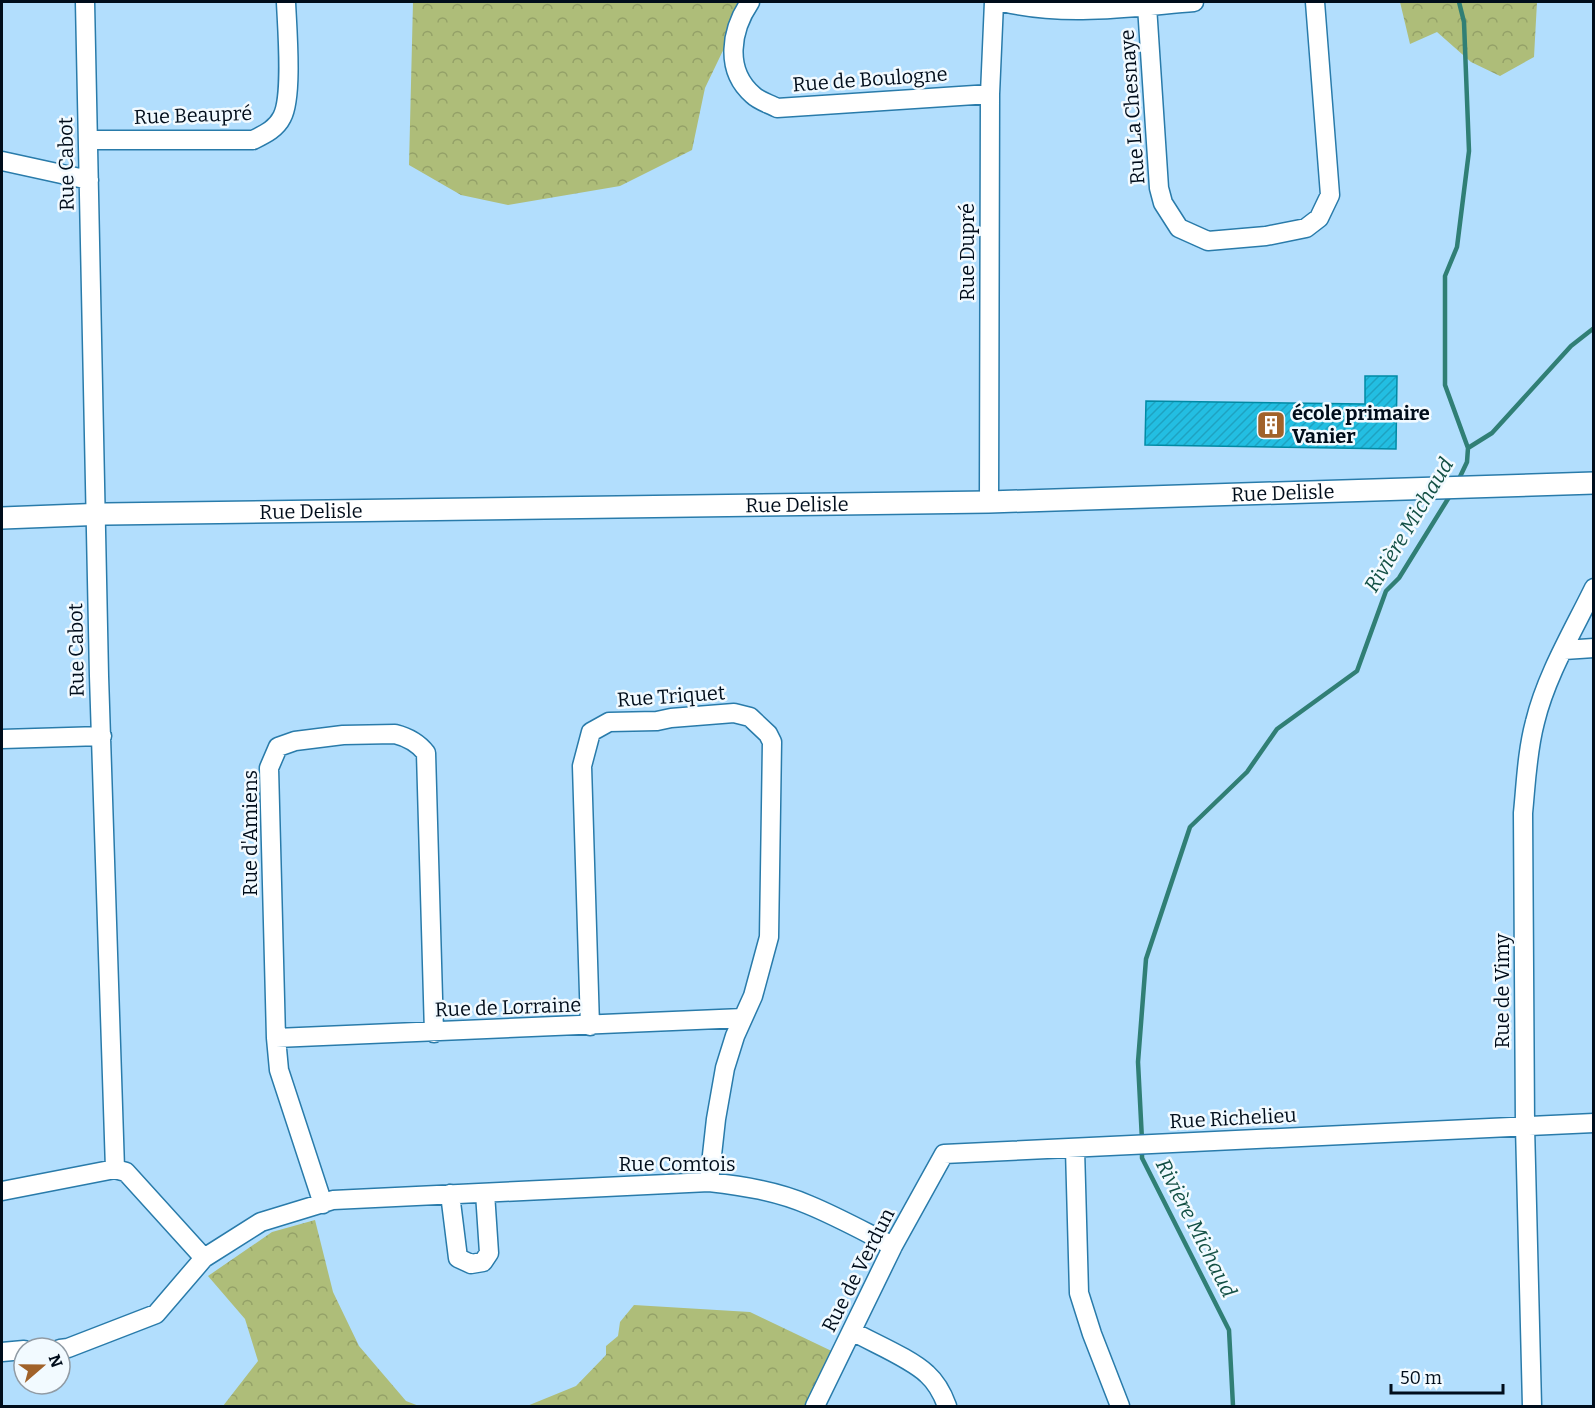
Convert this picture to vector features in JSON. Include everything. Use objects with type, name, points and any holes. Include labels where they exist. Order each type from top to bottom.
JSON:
[{"type":"street","name":"Rue Cabot","points":[[85,2],[102,736],[115,1169]]},
{"type":"street","name":"Rue Beaupré","points":[[88,140],[253,140],[271,130],[281,119],[288,100],[286,2]]},
{"type":"street","name":"Rue de Boulogne","points":[[750,2],[741,14],[734,38],[733,60],[740,79],[753,96],[777,108],[990,94]]},
{"type":"street","name":"Rue Dupré","points":[[989,502],[990,94],[994,2]]},
{"type":"street","points":[[1003,2],[1029,8],[1073,10],[1194,2]]},
{"type":"street","name":"Rue La Chesnaye","points":[[1148,6],[1159,188],[1163,203],[1179,228],[1208,241],[1215,241],[1266,236],[1306,228],[1319,218],[1330,195],[1315,2]]},
{"type":"street","points":[[2,161],[89,180]]},
{"type":"street","name":"Rue Delisle","points":[[2,518],[989,502],[1593,483]]},
{"type":"street","name":"Rue de Vimy","points":[[1532,1407],[1525,1126],[1523,813],[1535,721],[1547,686],[1593,588]]},
{"type":"street","points":[[1564,650],[1593,648]]},
{"type":"street","name":"Rue Triquet","points":[[590,1026],[582,766],[591,732],[596,727],[609,723],[657,721],[734,713],[750,717],[768,734],[771,742],[769,937],[753,996],[742,1018],[725,1068],[716,1119],[709,1182]]},
{"type":"street","name":"Rue d'Amiens","points":[[322,1204],[279,1070],[276,1038],[269,768],[278,747],[295,741],[343,735],[395,734],[403,736],[426,753],[434,1033]]},
{"type":"street","points":[[2,738],[102,736]]},
{"type":"street","name":"Rue de Lorraine","points":[[276,1038],[742,1018]]},
{"type":"street","name":"Rue Richelieu","points":[[944,1154],[1593,1123]]},
{"type":"street","points":[[1075,1149],[1079,1293],[1085,1317],[1120,1407]]},
{"type":"street","name":"Rue de Verdun","points":[[815,1407],[893,1246],[944,1154]]},
{"type":"street","points":[[2,1191],[115,1169],[126,1172],[204,1258]]},
{"type":"street","name":"Rue Comtois","points":[[72,1346],[156,1314],[204,1258],[261,1222],[333,1200],[709,1182],[744,1186],[808,1204],[893,1246]]},
{"type":"street","points":[[450,1194],[458,1258],[471,1264],[483,1262],[489,1253],[485,1192]]},
{"type":"street","points":[[852,1331],[928,1374],[942,1393],[947,1407]]},
{"type":"green space","points":[[413,2],[748,2],[705,88],[692,150],[620,186],[508,205],[461,195],[409,165]]},
{"type":"green space","points":[[1400,2],[1537,2],[1534,57],[1500,76],[1471,62],[1437,32],[1410,44]]},
{"type":"green space","points":[[315,1220],[333,1292],[359,1346],[406,1401],[419,1406],[223,1406],[258,1361],[245,1319],[208,1276],[272,1232]]},
{"type":"green space","points":[[634,1305],[750,1312],[840,1355],[815,1406],[527,1406],[576,1386],[606,1355],[606,1346],[618,1336],[620,1322]]},
{"type":"building","name":"école primaire Vanier","points":[[1365,376],[1397,376],[1396,449],[1145,445],[1146,401],[1365,404]]},
{"type":"waterway","points":[[1459,2],[1464,22],[1469,151],[1457,247],[1445,276],[1445,385],[1468,448]]},
{"type":"waterway","name":"Rivière Michaud","points":[[1458,481],[1467,462],[1468,448],[1492,433],[1571,346],[1594,328]]},
{"type":"waterway","name":"Rivière Michaud","points":[[1142,1140],[1138,1062],[1146,959],[1190,827],[1247,772],[1277,729],[1357,671],[1386,591],[1399,578],[1451,494]]},
{"type":"waterway","name":"Rivière Michaud","points":[[1142,1149],[1142,1158],[1229,1330],[1233,1406]]},
{"type":"place","name":"école primaire Vanier","points":[[1271,425]]}]
